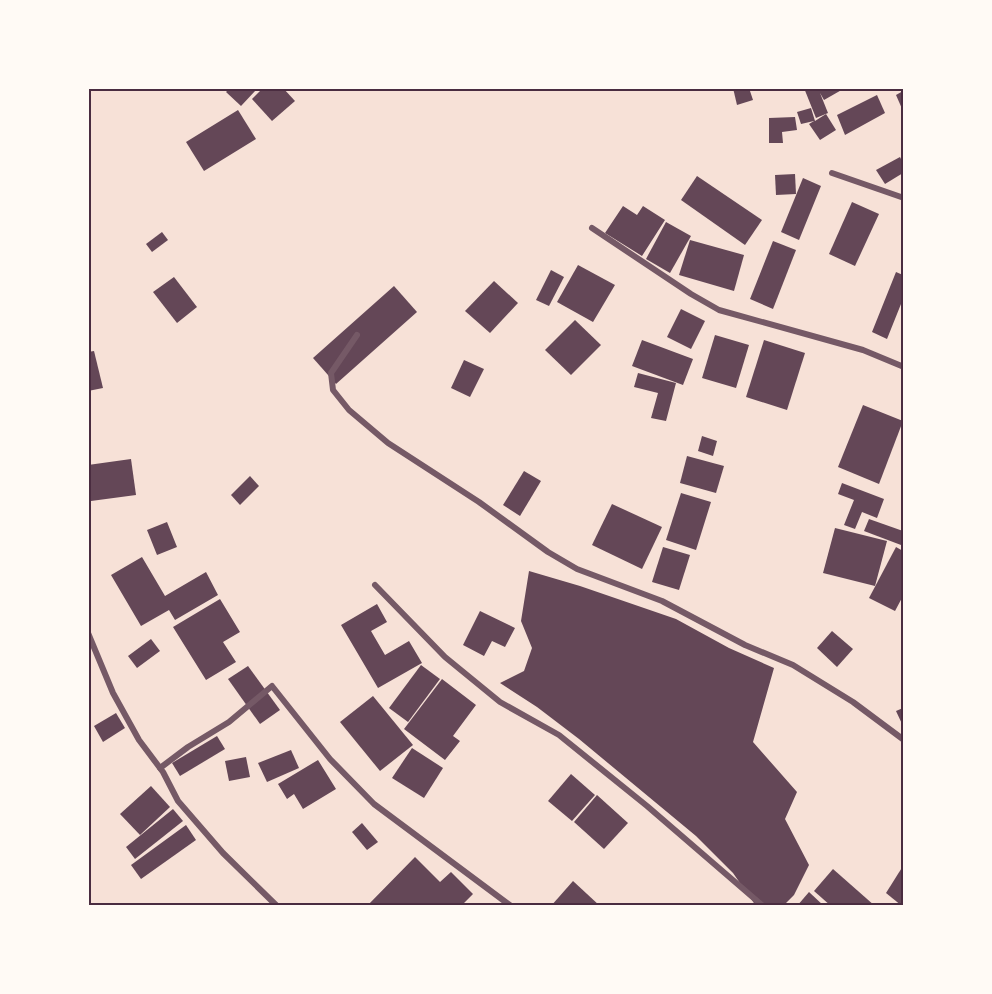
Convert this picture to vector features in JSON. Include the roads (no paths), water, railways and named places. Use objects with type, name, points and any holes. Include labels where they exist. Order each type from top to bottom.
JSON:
[{"type":"street","points":[[832,173],[903,198]]},
{"type":"street","points":[[592,228],[691,294],[719,309],[863,350],[903,367]]},
{"type":"street","points":[[357,335],[331,373],[333,390],[349,410],[388,443],[479,502],[548,552],[577,569],[662,602],[745,645],[793,665],[852,702],[903,740]]},
{"type":"street","points":[[375,585],[454,665],[500,702],[559,735],[656,813],[764,906]]},
{"type":"street","points":[[88,633],[113,693],[139,740],[160,768],[178,801],[223,853],[275,903],[266,906]]},
{"type":"street","points":[[160,768],[188,747],[229,722],[272,686],[330,759],[374,804],[511,906]]}]
